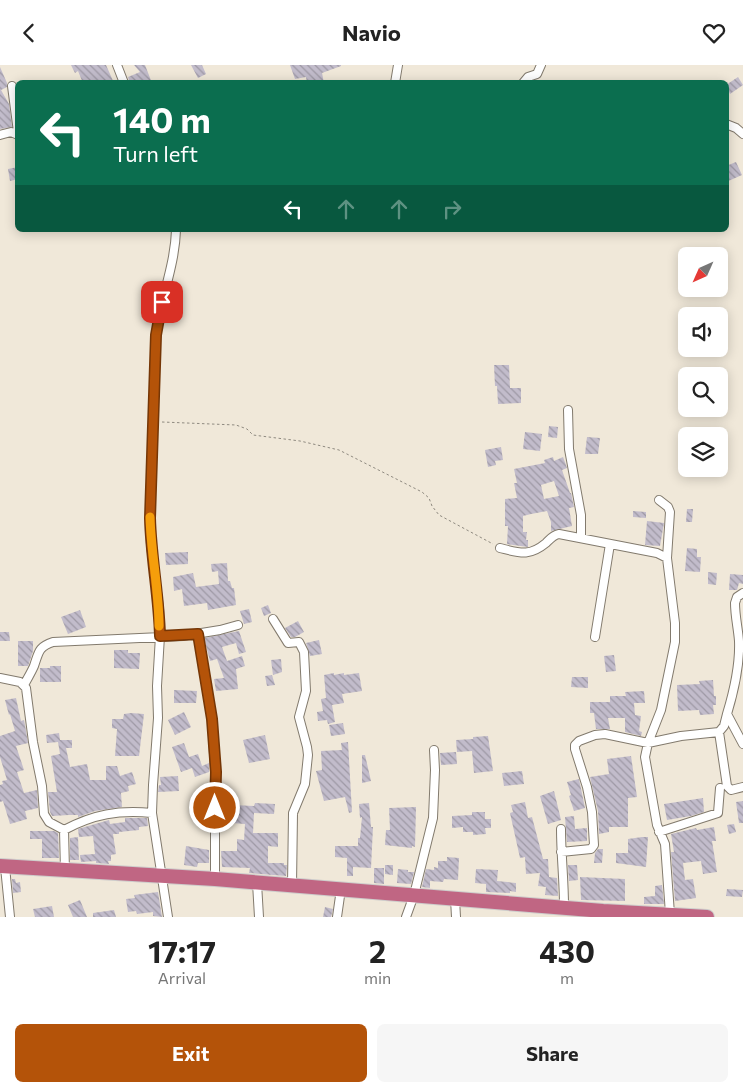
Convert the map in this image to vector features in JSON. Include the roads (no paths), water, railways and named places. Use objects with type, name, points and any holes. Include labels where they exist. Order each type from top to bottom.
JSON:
[{"type":"highway","points":[[3,866],[215,879],[564,906],[602,914],[670,914],[707,917]]},
{"type":"street","points":[[117,65],[123,80]]},
{"type":"street","points":[[396,80],[398,65]]},
{"type":"street","points":[[524,80],[537,74],[541,65]]},
{"type":"street","points":[[12,86],[15,110]]},
{"type":"street","points":[[729,125],[743,134]]},
{"type":"street","points":[[0,135],[11,132],[15,133]]},
{"type":"street","points":[[168,917],[152,813],[152,785],[158,718],[157,686],[160,636],[150,518],[156,335],[158,317],[172,266],[176,232]]},
{"type":"street","points":[[568,410],[569,449],[581,515],[581,538]]},
{"type":"street","points":[[659,500],[668,507],[670,512],[667,558],[675,623],[675,642],[661,709],[648,743],[646,767],[659,832],[665,844],[670,914]]},
{"type":"street","points":[[500,548],[518,553],[528,553],[534,551],[556,535],[657,553],[667,558]]},
{"type":"street","points":[[595,637],[610,544]]},
{"type":"street","points":[[561,852],[591,849],[594,845],[592,812],[587,787],[575,749],[575,745],[579,741],[595,735],[605,734],[648,743],[681,736],[719,732],[724,726],[733,693],[738,663],[739,642],[735,603],[737,597],[743,593]]},
{"type":"street","points":[[273,619],[288,643],[299,642],[306,664],[306,691],[299,717],[308,755],[305,784],[293,813],[292,885]]},
{"type":"street","points":[[24,685],[44,645],[65,641],[198,634],[238,625]]},
{"type":"street","points":[[198,634],[212,719],[216,772],[215,879]]},
{"type":"street","points":[[0,678],[20,682],[24,685],[42,786],[44,814],[49,822],[64,830]]},
{"type":"street","points":[[727,714],[743,744]]},
{"type":"street","points":[[719,732],[727,786],[731,790],[743,787]]},
{"type":"street","points":[[406,917],[414,895],[433,817],[434,750]]},
{"type":"street","points":[[659,832],[718,813],[720,788]]},
{"type":"street","points":[[64,830],[100,815],[110,813],[132,811],[152,813]]},
{"type":"street","points":[[561,829],[564,906]]},
{"type":"street","points":[[64,830],[65,871]]},
{"type":"street","points":[[3,866],[10,917]]},
{"type":"street","points":[[257,883],[259,917]]},
{"type":"street","points":[[337,917],[341,889]]},
{"type":"street","points":[[455,899],[456,917]]}]
